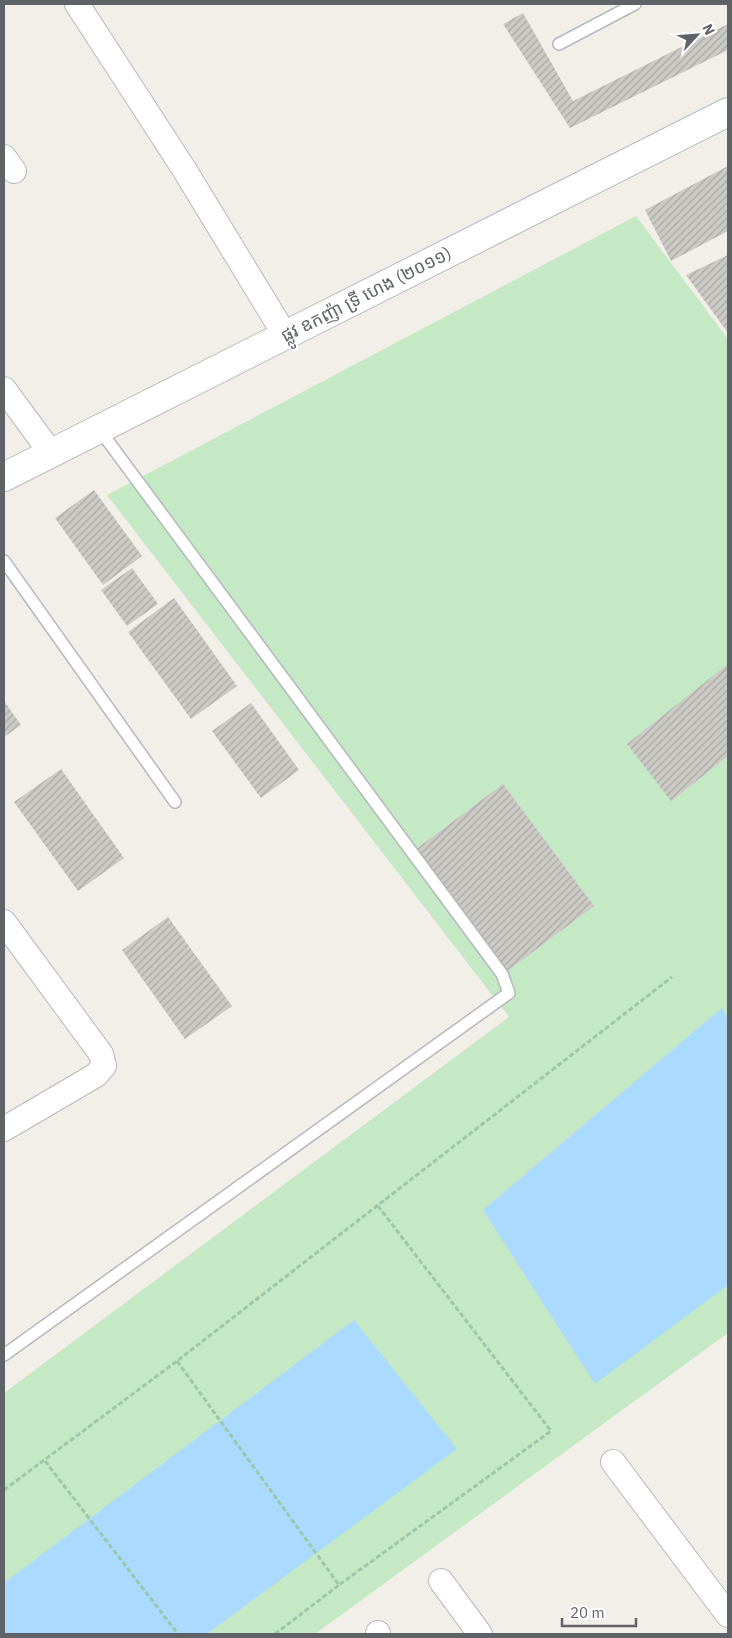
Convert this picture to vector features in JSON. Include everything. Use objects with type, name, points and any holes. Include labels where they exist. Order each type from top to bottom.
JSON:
[{"type":"main road","name":"ផ្លូវ ឧកញ៉ា ទ្រី ហេង (២០១១)","points":[[4,477],[728,112]]},
{"type":"street","points":[[76,4],[184,169],[285,335]]},
{"type":"street","points":[[4,389],[52,453]]},
{"type":"street","points":[[4,922],[101,1054],[104,1066],[96,1075],[4,1129]]},
{"type":"street","points":[[613,1462],[728,1615]]},
{"type":"street","points":[[441,1580],[480,1634]]},
{"type":"lane","points":[[559,44],[635,4]]},
{"type":"lane","points":[[4,1355],[509,993],[502,974],[99,429]]},
{"type":"lane","points":[[4,561],[175,802]]},
{"type":"path","points":[[4,1490],[177,1362],[672,977]]},
{"type":"path","points":[[275,1634],[551,1431],[378,1206]]},
{"type":"path","points":[[177,1362],[323,1560],[340,1586]]},
{"type":"path","points":[[45,1461],[178,1634]]},
{"type":"green space","points":[[636,216],[728,339],[728,1333],[315,1634],[4,1634],[4,1393],[509,1017],[107,495]]},
{"type":"water","points":[[722,1008],[728,1019],[728,1285],[595,1384],[483,1210]]},
{"type":"water","points":[[354,1320],[457,1449],[207,1634],[4,1634],[4,1583]]},
{"type":"building","points":[[523,13],[573,101],[728,24],[728,50],[570,128],[503,24]]},
{"type":"building","points":[[728,166],[728,231],[671,261],[645,210]]},
{"type":"building","points":[[728,255],[728,333],[686,275]]},
{"type":"building","points":[[94,490],[142,556],[103,585],[55,518]]},
{"type":"building","points":[[132,568],[158,604],[127,626],[101,590]]},
{"type":"building","points":[[174,598],[237,686],[191,719],[128,632]]},
{"type":"building","points":[[728,664],[728,756],[671,801],[627,744]]},
{"type":"building","points":[[4,701],[21,725],[4,737]]},
{"type":"building","points":[[251,703],[299,770],[261,798],[212,731]]},
{"type":"building","points":[[61,769],[124,858],[78,891],[14,802]]},
{"type":"building","points":[[503,784],[594,906],[506,972],[415,850]]},
{"type":"building","points":[[168,917],[232,1006],[185,1039],[122,950]]}]
